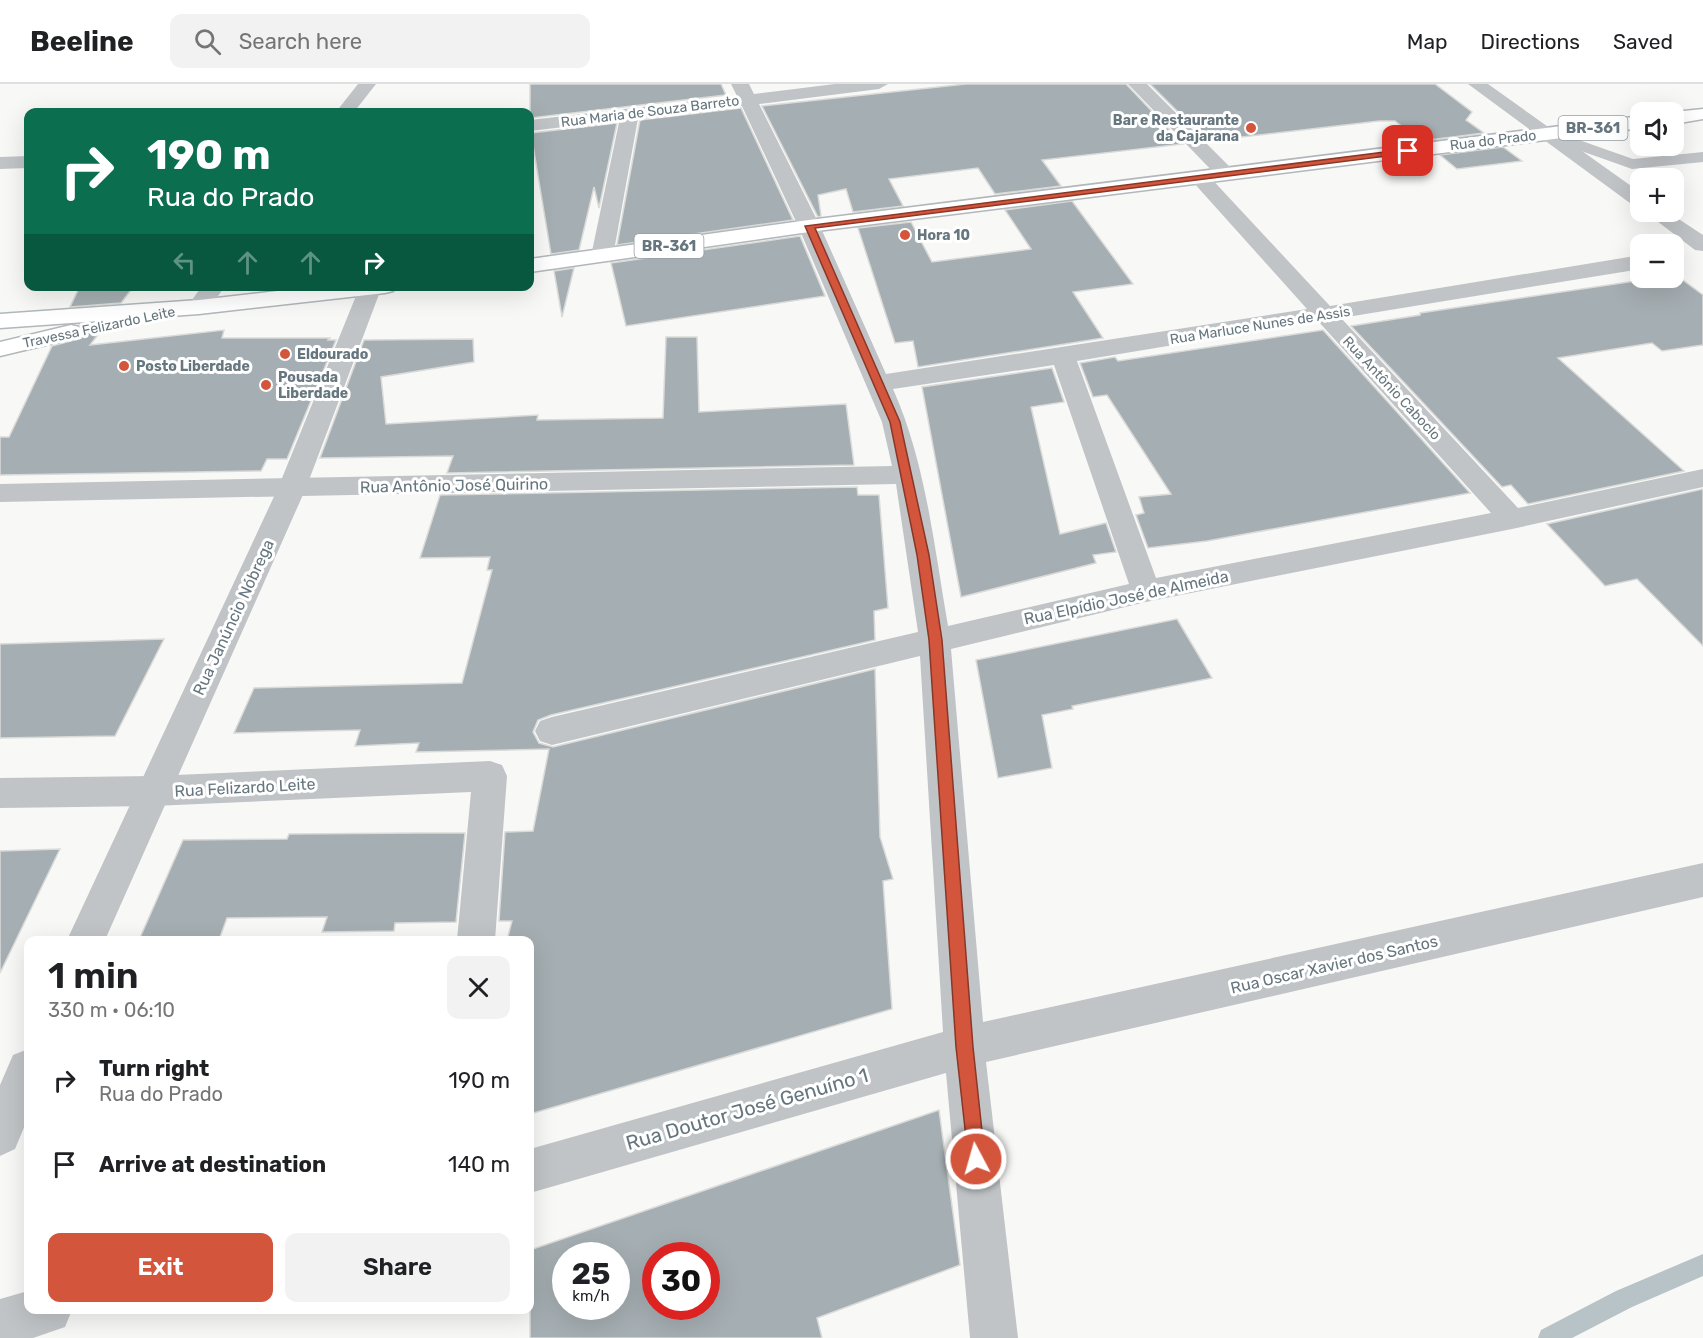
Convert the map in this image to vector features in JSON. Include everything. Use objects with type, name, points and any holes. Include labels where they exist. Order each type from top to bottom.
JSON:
[{"type":"main road","points":[[1684,117],[1703,114]]},
{"type":"main road","name":"Rua do Prado","points":[[809,226],[1630,123]]},
{"type":"main road","name":"BR-361","points":[[534,265],[809,226]]},
{"type":"main road","points":[[0,321],[199,307],[349,291]]},
{"type":"main road","name":"Travessa Felizardo Leite","points":[[0,349],[199,307]]},
{"type":"street","points":[[348,108],[368,84]]},
{"type":"street","name":"Rua Maria de Souza Barreto","points":[[534,125],[630,113],[743,92],[879,84]]},
{"type":"street","points":[[1137,84],[1226,174]]},
{"type":"street","points":[[1477,84],[1630,194]]},
{"type":"street","points":[[743,92],[809,226],[878,382],[895,422],[908,475],[935,640],[964,1047],[994,1338]]},
{"type":"street","points":[[602,256],[630,113]]},
{"type":"street","points":[[0,163],[24,162]]},
{"type":"street","name":"Rua Antônio Caboclo","points":[[1200,178],[1512,519]]},
{"type":"street","points":[[1666,222],[1696,251]]},
{"type":"street","name":"Rua Marluce Nunes de Assis","points":[[878,382],[1325,315],[1630,264]]},
{"type":"street","points":[[199,307],[210,291]]},
{"type":"street","name":"Rua Janúncio Nóbrega","points":[[88,936],[292,488],[376,291]]},
{"type":"street","points":[[1063,356],[1146,591]]},
{"type":"street","name":"Rua Antônio José Quirino","points":[[0,493],[908,475]]},
{"type":"street","name":"Rua Elpídio José de Almeida","points":[[552,731],[1146,591],[1512,519],[1703,478]]},
{"type":"street","name":"Rua Felizardo Leite","points":[[0,793],[153,791],[490,776],[476,936]]},
{"type":"street","name":"Rua Oscar Xavier dos Santos","points":[[964,1047],[1703,880]]},
{"type":"street","name":"Rua Doutor José Genuíno 1","points":[[534,1170],[964,1047]]},
{"type":"street","points":[[0,1134],[24,1079]]},
{"type":"street","points":[[0,1323],[33,1314]]},
{"type":"lane","points":[[1545,133],[1632,164],[1703,157]]},
{"type":"building","points":[[530,84],[721,84],[726,95],[534,118],[534,108],[530,108]]},
{"type":"building","points":[[966,84],[1126,84],[1183,144],[1042,160],[1061,186],[995,194],[978,168],[889,179],[903,206],[853,212],[846,189],[818,195],[821,216],[818,217],[762,106]]},
{"type":"building","points":[[1150,84],[1435,84],[1472,112],[1466,120],[1484,133],[1421,141],[1395,121],[1379,121],[1207,141]]},
{"type":"building","points":[[741,108],[793,220],[617,245],[640,120]]},
{"type":"building","points":[[617,123],[599,208],[594,187],[579,250],[551,254],[534,151],[534,133]]},
{"type":"building","points":[[1503,147],[1522,161],[1457,169],[1440,155]]},
{"type":"building","points":[[1072,201],[1133,284],[1073,292],[1103,338],[918,367],[913,341],[895,343],[858,228],[911,222],[932,262],[1031,249],[1005,210]]},
{"type":"building","points":[[800,236],[825,296],[626,326],[611,263]]},
{"type":"building","points":[[574,268],[562,317],[554,271]]},
{"type":"building","points":[[1684,281],[1703,295],[1703,345],[1662,351],[1652,343],[1558,358],[1684,471],[1528,504],[1511,485],[1502,487],[1351,326],[1420,315],[1420,313],[1630,282],[1630,288],[1684,288]]},
{"type":"building","points":[[78,291],[130,291],[121,303],[70,307]]},
{"type":"building","points":[[107,323],[90,345],[224,330],[222,338],[330,338],[328,340],[336,340],[287,459],[267,459],[261,471],[0,475],[0,437],[9,437],[52,346],[81,338],[85,332],[79,325]]},
{"type":"building","points":[[1323,330],[1470,493],[1207,541],[1148,548],[1136,515],[1144,513],[1139,497],[1171,494],[1107,395],[1093,397],[1080,363],[1115,357],[1118,361]]},
{"type":"building","points":[[666,337],[697,337],[699,412],[846,404],[854,465],[447,473],[453,456],[320,458],[364,340],[473,339],[474,362],[381,377],[386,424],[538,415],[537,420],[663,418]]},
{"type":"building","points":[[1052,368],[1064,402],[1031,407],[1060,534],[1106,523],[1116,552],[1093,555],[1096,563],[961,597],[922,387]]},
{"type":"building","points":[[857,487],[858,495],[879,495],[888,608],[874,611],[875,640],[551,715],[538,720],[533,732],[539,743],[553,747],[875,669],[880,837],[893,879],[883,881],[892,1009],[534,1113],[534,936],[508,936],[512,921],[499,921],[505,832],[533,831],[549,749],[416,752],[419,743],[355,746],[360,730],[234,733],[254,688],[462,683],[492,570],[487,570],[490,557],[420,558],[440,495]]},
{"type":"building","points":[[1703,489],[1703,646],[1637,579],[1605,586],[1547,524]]},
{"type":"building","points":[[1177,619],[1212,678],[1072,706],[1073,709],[1042,715],[1052,768],[998,778],[976,660]]},
{"type":"building","points":[[164,639],[115,736],[0,738],[0,644]]},
{"type":"building","points":[[465,833],[456,922],[395,923],[394,931],[322,932],[327,917],[227,918],[220,936],[141,936],[183,840],[287,839],[289,834]]},
{"type":"building","points":[[60,849],[0,973],[0,851]]},
{"type":"building","points":[[939,1110],[960,1265],[817,1318],[822,1338],[530,1338],[530,1314],[534,1314],[534,1249],[552,1242],[552,1320],[630,1320],[630,1242],[553,1242]]},
{"type":"waterway","points":[[1549,1338],[1624,1299],[1703,1265]]},
{"type":"place","name":"Bar e Restaurante da Cajarana","points":[[1251,128]]},
{"type":"place","name":"Hora 10","points":[[905,235]]},
{"type":"place","name":"Eldourado","points":[[285,354]]},
{"type":"place","name":"Posto Liberdade","points":[[124,366]]},
{"type":"place","name":"Pousada Liberdade","points":[[266,385]]},
{"type":"route","points":[[976,1159],[964,1047],[935,640],[923,555],[908,475],[895,422],[809,226],[1408,151]]}]
